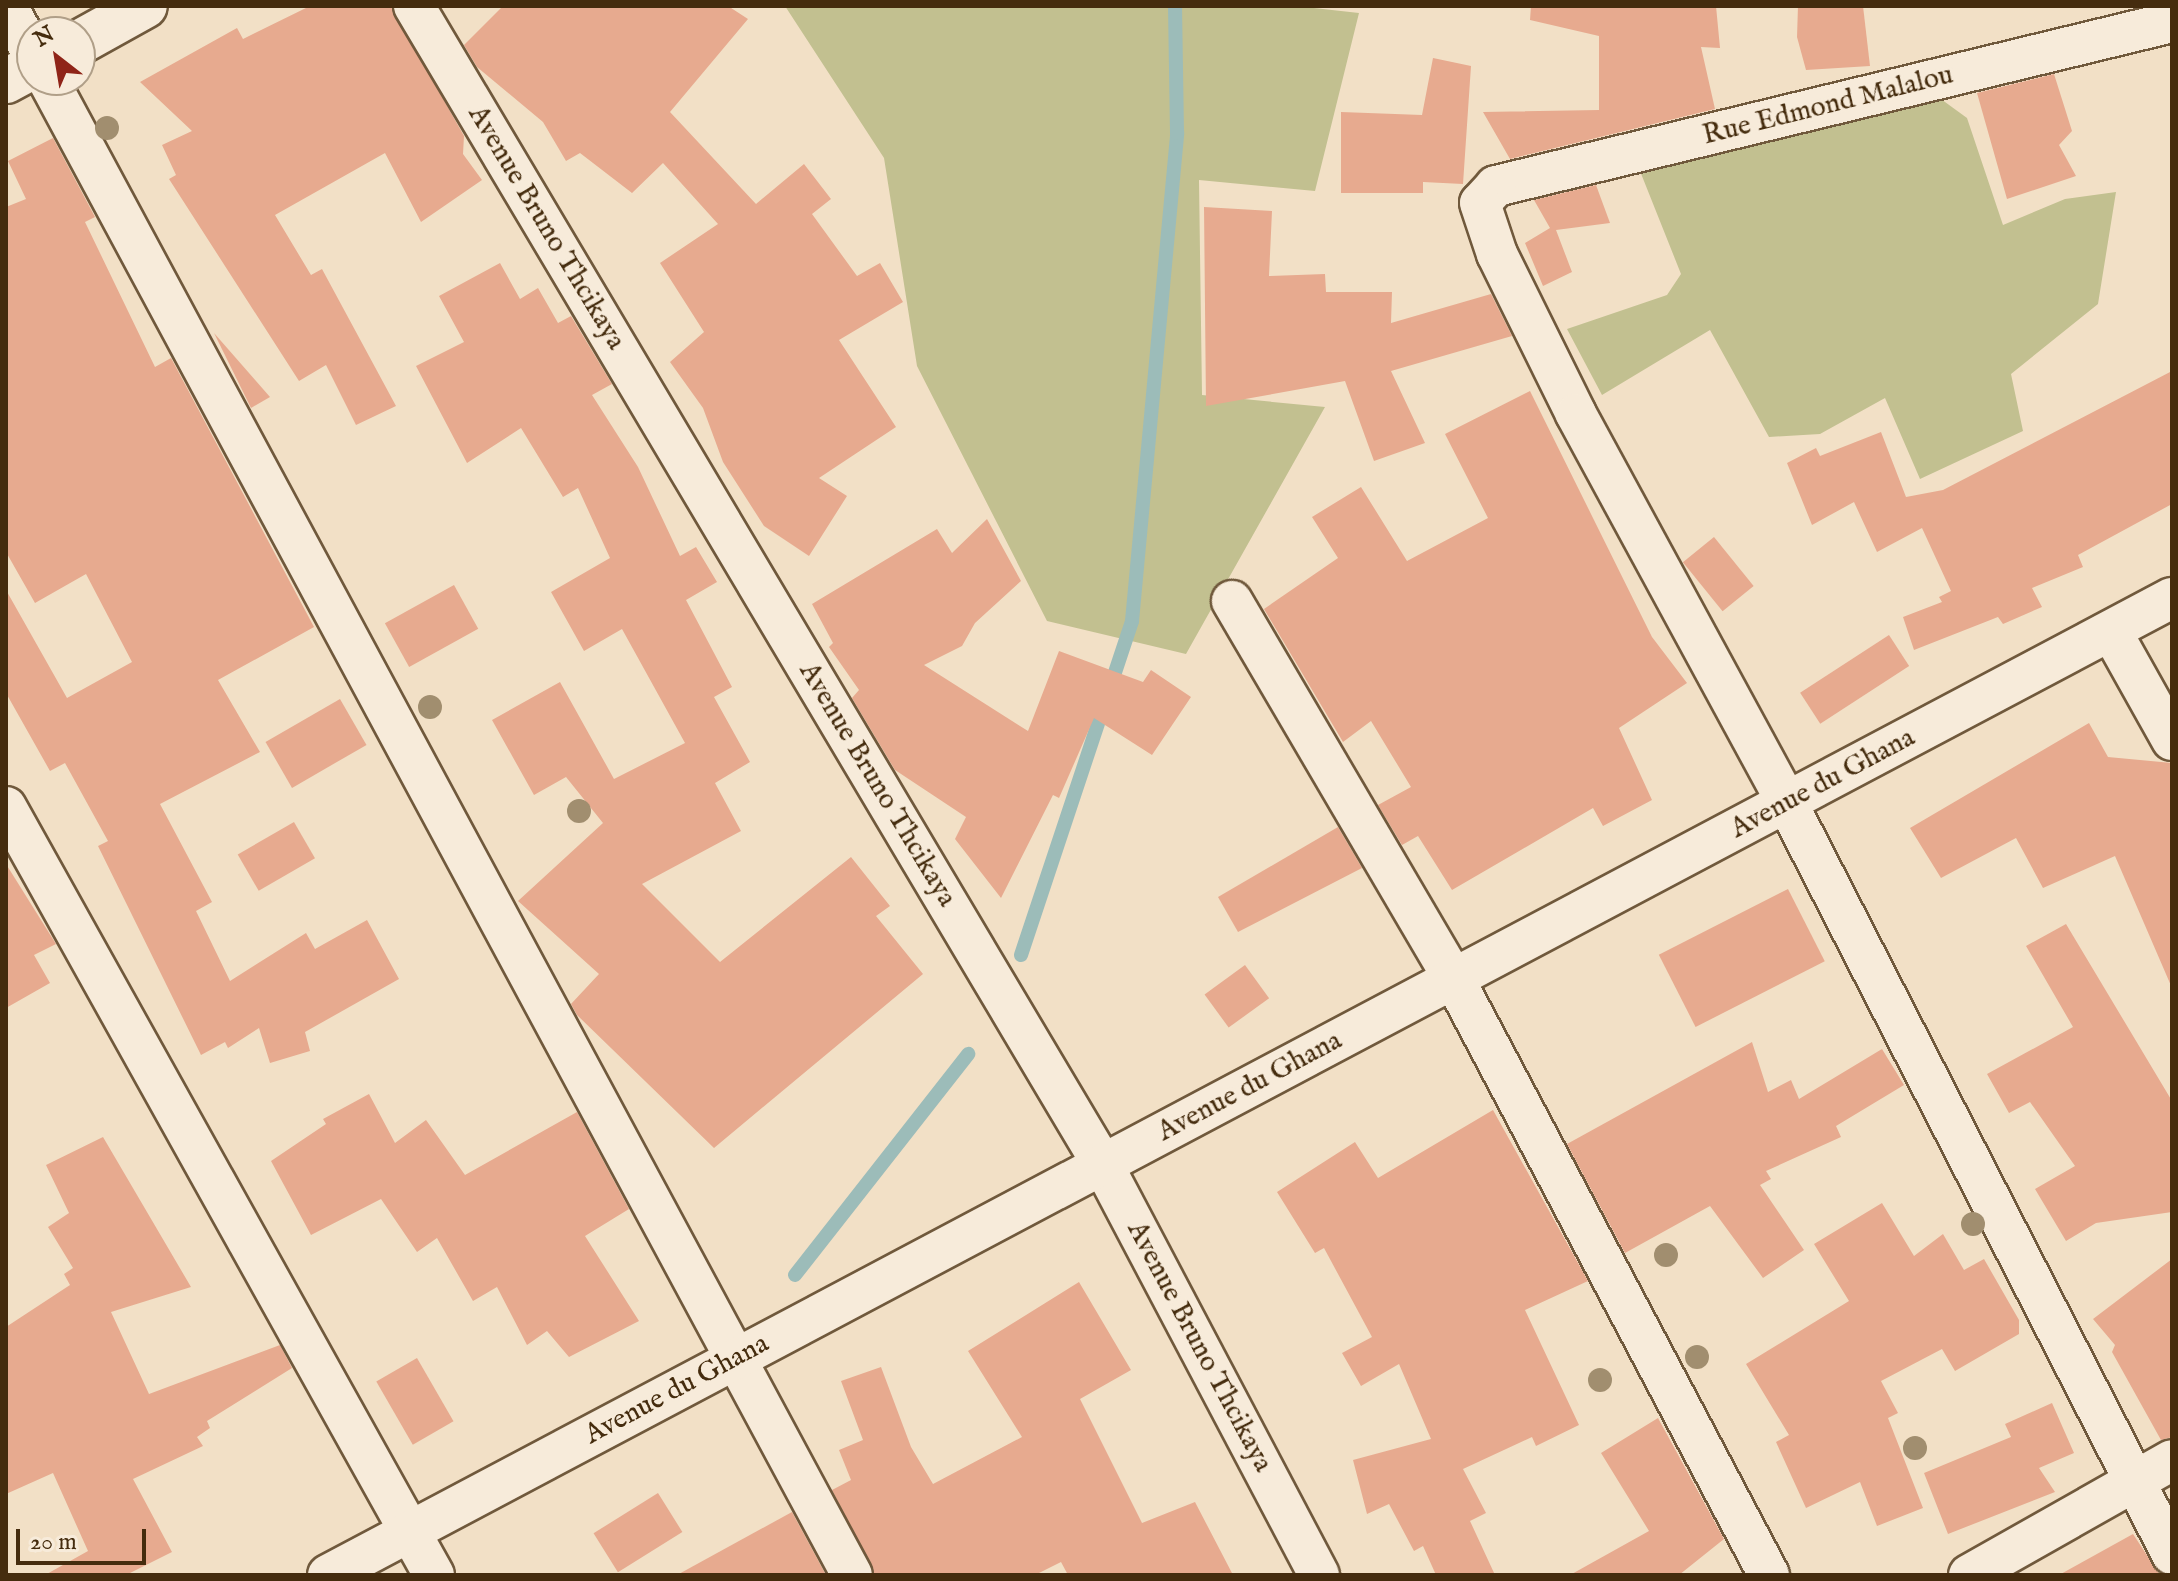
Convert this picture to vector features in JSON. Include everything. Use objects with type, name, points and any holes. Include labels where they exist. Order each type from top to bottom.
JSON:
[{"type":"street","points":[[96,33],[145,6]]},
{"type":"street","name":"Avenue Bruno Thcikaya","points":[[414,6],[1103,1165],[1319,1575]]},
{"type":"street","name":"Rue Edmond Malalou","points":[[1787,803],[1576,414],[1497,254],[1480,203],[1484,192],[2172,22]]},
{"type":"street","points":[[57,96],[739,1357],[852,1575]]},
{"type":"street","name":"Avenue du Ghana","points":[[328,1575],[2172,598]]},
{"type":"street","points":[[1232,601],[1454,979],[1769,1575]]},
{"type":"street","points":[[2111,631],[2172,740]]},
{"type":"street","points":[[1787,803],[2172,1554]]},
{"type":"street","points":[[6,807],[434,1575]]},
{"type":"street","points":[[1969,1575],[2172,1460]]},
{"type":"shaded area","points":[[785,6],[1296,6],[1359,13],[1315,191],[1199,180],[1202,395],[1325,407],[1186,654],[1047,621],[917,366],[884,158]]},
{"type":"shaded area","points":[[1934,94],[1967,118],[2003,225],[2065,199],[2116,192],[2098,304],[2011,374],[2023,431],[1920,479],[1885,398],[1820,434],[1769,437],[1710,330],[1602,395],[1567,329],[1667,295],[1681,274],[1634,156]]},
{"type":"building","points":[[310,6],[391,6],[464,136],[463,154],[482,180],[421,222],[385,153],[275,215],[311,275],[322,269],[396,406],[356,425],[326,365],[299,381],[169,179],[176,175],[162,145],[192,131],[140,82],[237,28],[243,39]]},
{"type":"building","points":[[503,6],[728,6],[748,19],[670,112],[756,204],[804,164],[831,199],[812,214],[857,276],[880,263],[903,302],[839,340],[896,427],[819,478],[847,496],[809,556],[764,526],[723,462],[703,408],[670,362],[704,332],[660,263],[718,224],[663,163],[632,193],[580,153],[566,161],[543,122],[477,67],[464,45]]},
{"type":"building","points":[[1531,6],[1716,6],[1720,48],[1701,47],[1715,109],[1510,159],[1483,112],[1599,110],[1599,36],[1530,20]]},
{"type":"building","points":[[1798,6],[1863,6],[1870,66],[1806,70],[1797,37]]},
{"type":"building","points":[[1433,58],[1471,66],[1463,184],[1423,182],[1423,193],[1341,193],[1341,112],[1422,115]]},
{"type":"building","points":[[2054,74],[2072,131],[2059,145],[2076,176],[2007,199],[1977,93]]},
{"type":"building","points":[[53,138],[95,217],[85,222],[155,367],[171,358],[314,627],[218,680],[260,752],[160,804],[212,902],[196,911],[230,981],[306,933],[315,949],[367,920],[399,979],[305,1032],[310,1051],[270,1063],[259,1028],[228,1048],[225,1042],[201,1055],[98,846],[108,841],[65,763],[50,771],[6,693],[6,590],[67,698],[132,662],[86,574],[35,603],[6,552],[6,207],[26,199],[8,161]]},
{"type":"building","points":[[1596,185],[1610,223],[1556,230],[1572,272],[1543,286],[1525,243],[1550,228],[1534,200]]},
{"type":"building","points":[[1204,207],[1272,211],[1269,276],[1325,274],[1326,292],[1392,292],[1391,323],[1491,294],[1512,336],[1391,371],[1425,443],[1374,461],[1345,381],[1206,406]]},
{"type":"building","points":[[500,263],[520,299],[538,288],[558,323],[571,316],[612,384],[592,395],[638,467],[680,556],[696,547],[717,582],[686,600],[732,687],[714,697],[750,762],[715,783],[741,831],[642,884],[720,962],[851,857],[890,906],[876,916],[923,974],[714,1148],[577,1015],[571,1004],[599,974],[518,901],[603,823],[566,777],[534,795],[492,720],[560,682],[614,779],[685,743],[622,629],[584,651],[551,592],[610,558],[578,488],[563,497],[521,428],[467,463],[416,366],[464,342],[439,296]]},
{"type":"building","points":[[214,333],[270,397],[251,408]]},
{"type":"building","points":[[2172,371],[2172,504],[2078,555],[2083,567],[2032,588],[2042,607],[2003,624],[1998,617],[1914,650],[1903,617],[1942,602],[1939,597],[1951,591],[1922,528],[1877,552],[1854,502],[1812,525],[1787,463],[1816,448],[1820,456],[1881,432],[1906,497],[1943,490]]},
{"type":"building","points":[[1530,391],[1652,637],[1687,683],[1619,728],[1652,800],[1603,826],[1593,808],[1452,890],[1418,836],[1402,845],[1378,805],[1411,787],[1371,721],[1343,742],[1264,609],[1338,558],[1312,517],[1361,487],[1407,561],[1488,518],[1445,434]]},
{"type":"building","points":[[987,519],[1021,581],[975,623],[962,646],[924,665],[1028,731],[1059,651],[1143,682],[1151,670],[1191,697],[1152,755],[1094,718],[1059,798],[1053,795],[1001,898],[955,839],[966,817],[895,770],[852,698],[859,690],[829,647],[833,643],[812,604],[937,529],[952,553]]},
{"type":"building","points":[[1714,537],[1754,586],[1723,611],[1683,562]]},
{"type":"building","points":[[454,585],[478,629],[409,667],[385,623]]},
{"type":"building","points":[[1889,635],[1909,666],[1820,724],[1800,693]]},
{"type":"building","points":[[340,699],[367,745],[292,788],[266,742]]},
{"type":"building","points":[[2089,723],[2108,757],[2172,763],[2172,988],[2115,856],[2043,888],[2016,838],[1941,878],[1910,828]]},
{"type":"building","points":[[294,822],[315,858],[259,891],[238,854]]},
{"type":"building","points":[[1338,827],[1362,868],[1238,932],[1218,897]]},
{"type":"building","points":[[6,864],[56,944],[34,955],[50,983],[6,1008]]},
{"type":"building","points":[[1788,889],[1825,961],[1696,1027],[1659,955]]},
{"type":"building","points":[[2066,924],[2172,1101],[2172,1212],[2096,1223],[2066,1241],[2035,1189],[2075,1166],[2030,1102],[2009,1113],[1987,1074],[2073,1027],[2026,946]]},
{"type":"building","points":[[1245,965],[1269,998],[1229,1028],[1205,994]]},
{"type":"building","points":[[1752,1042],[1768,1092],[1791,1080],[1799,1099],[1882,1049],[1904,1085],[1836,1126],[1841,1137],[1766,1171],[1771,1179],[1760,1185],[1804,1250],[1763,1278],[1710,1206],[1625,1253],[1567,1144]]},
{"type":"building","points":[[369,1094],[395,1143],[426,1120],[465,1175],[577,1112],[629,1209],[585,1236],[639,1321],[569,1357],[547,1331],[527,1345],[497,1287],[473,1301],[437,1238],[417,1252],[381,1199],[311,1235],[271,1161],[326,1124],[323,1119]]},
{"type":"building","points":[[1493,1110],[1588,1281],[1525,1310],[1579,1425],[1536,1446],[1532,1437],[1463,1469],[1486,1513],[1470,1521],[1495,1575],[1436,1575],[1423,1546],[1414,1551],[1389,1504],[1367,1514],[1353,1460],[1431,1439],[1399,1364],[1361,1386],[1342,1353],[1372,1337],[1324,1248],[1315,1253],[1277,1192],[1355,1142],[1378,1178]]},
{"type":"building","points":[[103,1137],[191,1287],[111,1312],[149,1394],[280,1345],[292,1368],[207,1421],[210,1428],[197,1437],[203,1446],[133,1479],[172,1552],[126,1575],[45,1575],[88,1551],[53,1473],[6,1494],[6,1327],[70,1285],[64,1274],[73,1268],[48,1227],[69,1213],[46,1165]]},
{"type":"building","points":[[1882,1203],[1914,1256],[1943,1234],[1964,1270],[1984,1259],[2019,1320],[2019,1334],[1955,1371],[1942,1349],[1881,1381],[1898,1413],[1888,1418],[1923,1508],[1877,1526],[1860,1482],[1806,1508],[1776,1442],[1789,1435],[1746,1364],[1849,1301],[1814,1244]]},
{"type":"building","points":[[2172,1259],[2172,1437],[2161,1440],[2112,1352],[2115,1345],[2093,1319]]},
{"type":"building","points":[[1079,1282],[1131,1370],[1080,1399],[1142,1523],[1195,1502],[1233,1575],[1068,1575],[1061,1562],[1035,1575],[875,1575],[832,1490],[851,1480],[839,1450],[863,1440],[841,1381],[881,1367],[911,1447],[933,1484],[1022,1437],[968,1351]]},
{"type":"building","points":[[417,1358],[454,1421],[413,1445],[376,1382]]},
{"type":"building","points":[[2052,1403],[2074,1453],[2039,1468],[2055,1492],[1948,1534],[1924,1473],[2011,1437],[2005,1424]]},
{"type":"building","points":[[1658,1418],[1724,1539],[1679,1575],[1570,1575],[1649,1531],[1601,1453]]},
{"type":"building","points":[[658,1493],[682,1532],[618,1572],[594,1533]]},
{"type":"building","points":[[792,1512],[826,1575],[677,1575]]},
{"type":"building","points":[[2133,1534],[2160,1575],[2059,1575]]},
{"type":"waterway","points":[[1021,955],[1132,621],[1177,133],[1175,6]]},
{"type":"waterway","points":[[795,1275],[968,1054]]}]
